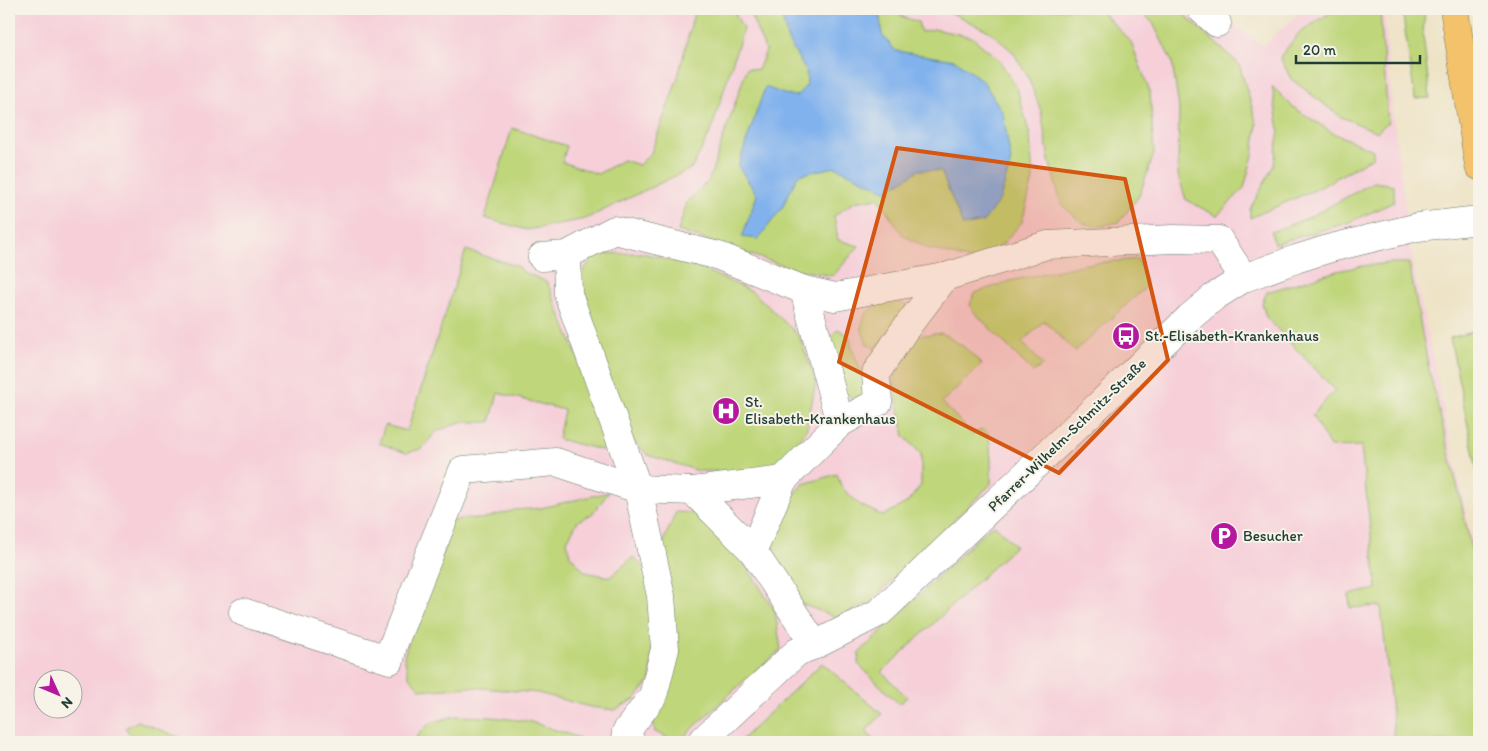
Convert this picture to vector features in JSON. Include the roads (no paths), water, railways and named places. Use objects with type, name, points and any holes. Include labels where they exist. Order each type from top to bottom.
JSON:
[{"type":"main road","points":[[1454,9],[1479,166]]},
{"type":"lane","name":"Pfarrer-Wilhelm-Schmitz-Straße","points":[[701,742],[797,652],[815,645],[880,612],[1214,296],[1244,278],[1331,248],[1418,227],[1479,220]]},
{"type":"lane","points":[[631,742],[626,732],[653,696],[665,649],[661,596],[638,489],[554,256],[614,230],[720,256],[804,290],[835,297],[945,277],[1047,245],[1173,239],[1219,240],[1244,278]]},
{"type":"lane","points":[[753,551],[782,480],[840,423],[878,402],[876,374],[903,332],[945,277]]},
{"type":"lane","points":[[804,290],[840,423]]},
{"type":"lane","points":[[243,612],[390,660],[393,644],[463,470],[556,462],[638,489],[693,491],[782,480]]},
{"type":"lane","points":[[693,491],[753,551],[815,645]]},
{"type":"water","points":[[780,9],[884,9],[880,17],[882,35],[896,51],[955,60],[983,81],[1003,113],[1011,161],[1000,199],[983,222],[963,226],[941,171],[919,170],[887,191],[835,167],[798,175],[782,208],[758,239],[742,237],[757,195],[738,166],[765,87],[796,96],[807,85],[806,71],[788,41]]},
{"type":"place","name":"St.-Elisabeth-Krankenhaus","points":[[1126,336]]},
{"type":"place","name":"St. Elisabeth-Krankenhaus","points":[[726,411]]},
{"type":"place","name":"Besucher","points":[[1224,536]]}]
